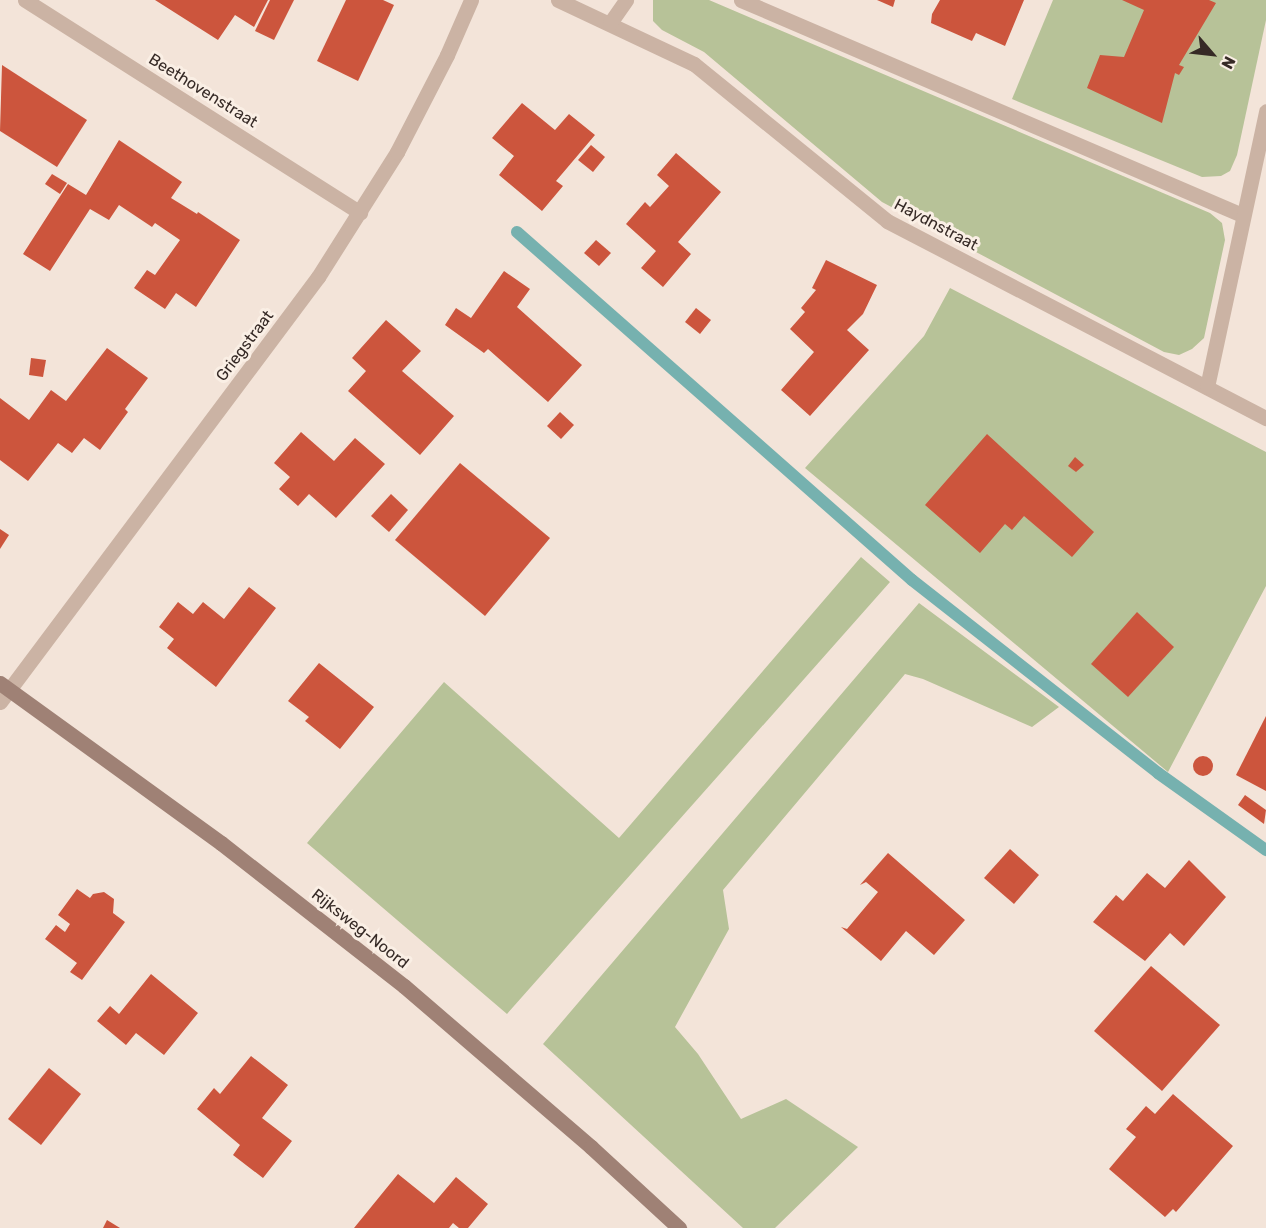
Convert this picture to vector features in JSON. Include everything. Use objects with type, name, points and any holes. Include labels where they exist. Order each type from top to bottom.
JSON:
[{"type":"main road","name":"Rijksweg-Noord","points":[[3,692],[220,843],[395,979],[591,1147],[679,1228]]},
{"type":"street","name":"Beethovenstraat","points":[[26,0],[360,213]]},
{"type":"street","name":"Griegstraat","points":[[3,692],[256,361],[360,213],[397,152],[447,55],[471,0]]},
{"type":"street","name":"Haydnstraat","points":[[558,0],[694,64],[887,221],[1266,418]]},
{"type":"street","points":[[610,23],[626,0]]},
{"type":"street","points":[[741,0],[1242,215]]},
{"type":"street","points":[[1207,387],[1266,111]]},
{"type":"green space","points":[[653,0],[709,0],[1210,213],[1222,223],[1225,240],[1204,338],[1192,349],[1179,355],[1164,352],[882,202],[704,52],[662,30],[653,21]]},
{"type":"green space","points":[[1053,0],[1266,0],[1266,20],[1237,155],[1230,171],[1221,176],[1202,177],[1012,99]]},
{"type":"green space","points":[[950,288],[1266,452],[1266,586],[1168,772],[805,468],[924,336]]},
{"type":"green space","points":[[861,557],[890,582],[507,1014],[307,843],[444,682],[619,838]]},
{"type":"green space","points":[[919,603],[1059,707],[1032,727],[923,679],[905,674],[723,890],[729,929],[675,1027],[698,1054],[741,1119],[786,1099],[858,1147],[775,1228],[743,1228],[543,1044]]},
{"type":"building","points":[[155,0],[268,0],[254,27],[235,15],[218,40]]},
{"type":"building","points":[[270,0],[294,0],[274,40],[255,31]]},
{"type":"building","points":[[346,0],[383,0],[394,5],[358,81],[317,61]]},
{"type":"building","points":[[877,0],[895,0],[893,7]]},
{"type":"building","points":[[940,0],[1024,0],[1005,46],[976,33],[972,41],[931,23],[932,14]]},
{"type":"building","points":[[1122,0],[1209,0],[1216,3],[1179,65],[1184,67],[1179,75],[1175,73],[1162,123],[1087,88],[1100,55],[1124,57],[1144,10]]},
{"type":"building","points":[[2,65],[87,120],[57,167],[0,131]]},
{"type":"building","points":[[522,103],[555,130],[569,114],[595,135],[556,181],[563,186],[542,211],[499,175],[514,156],[492,138]]},
{"type":"building","points":[[119,140],[182,182],[171,198],[197,214],[198,212],[240,240],[196,307],[176,293],[165,309],[134,288],[147,270],[155,275],[180,240],[155,223],[152,227],[119,205],[109,220],[90,209],[50,271],[23,254],[68,184],[86,195]]},
{"type":"building","points":[[591,145],[605,157],[593,172],[578,160]]},
{"type":"building","points":[[676,153],[721,192],[678,242],[691,254],[663,287],[641,268],[656,251],[626,224],[645,202],[650,207],[669,186],[657,175]]},
{"type":"building","points":[[52,174],[67,183],[60,194],[45,184]]},
{"type":"building","points":[[596,240],[611,253],[599,266],[584,253]]},
{"type":"building","points":[[826,260],[877,285],[863,314],[847,330],[869,350],[810,416],[781,390],[814,352],[790,329],[805,312],[801,308],[816,290],[812,288]]},
{"type":"building","points":[[504,271],[530,289],[517,307],[582,365],[548,402],[488,349],[484,353],[445,325],[456,308],[471,318]]},
{"type":"building","points":[[696,308],[711,320],[700,334],[685,322]]},
{"type":"building","points":[[386,320],[421,351],[402,371],[454,416],[420,455],[348,391],[366,371],[352,358]]},
{"type":"building","points":[[107,348],[148,378],[125,409],[128,412],[100,450],[84,438],[72,453],[58,443],[28,481],[0,460],[0,398],[29,420],[51,390],[66,401]]},
{"type":"building","points":[[31,358],[46,360],[43,377],[29,375]]},
{"type":"building","points":[[560,412],[574,425],[561,439],[547,426]]},
{"type":"building","points":[[301,432],[334,461],[355,438],[385,464],[336,518],[309,494],[298,506],[279,489],[290,477],[274,463]]},
{"type":"building","points":[[987,434],[1094,532],[1072,557],[1024,516],[1012,530],[1005,524],[980,553],[925,505]]},
{"type":"building","points":[[1075,457],[1084,465],[1076,472],[1068,466]]},
{"type":"building","points":[[460,463],[550,538],[485,616],[395,540]]},
{"type":"building","points":[[391,494],[408,510],[389,532],[371,516]]},
{"type":"building","points":[[0,529],[9,535],[0,549]]},
{"type":"building","points":[[249,587],[276,608],[216,687],[167,648],[174,639],[159,627],[178,602],[193,614],[203,602],[224,619]]},
{"type":"building","points":[[1137,612],[1174,647],[1128,697],[1091,664]]},
{"type":"building","points":[[319,663],[374,707],[340,749],[305,721],[309,717],[288,701]]},
{"type":"building","points":[[1266,716],[1266,791],[1236,775]]},
{"type":"building","points":[[1199,756],[1207,756],[1213,762],[1213,770],[1207,776],[1199,776],[1193,770],[1193,762]]},
{"type":"building","points":[[1245,795],[1266,810],[1264,824],[1238,805]]},
{"type":"building","points":[[1010,849],[1039,875],[1014,904],[984,878]]},
{"type":"building","points":[[888,853],[965,920],[934,955],[906,931],[881,961],[841,927],[847,929],[878,892],[866,882],[860,885]]},
{"type":"building","points":[[1189,860],[1226,897],[1184,946],[1170,933],[1145,961],[1093,922],[1116,895],[1123,901],[1147,873],[1165,888]]},
{"type":"building","points":[[77,889],[90,898],[93,894],[104,892],[114,899],[113,913],[125,922],[82,980],[70,972],[77,963],[45,939],[56,925],[65,932],[70,924],[58,915]]},
{"type":"building","points":[[1151,966],[1220,1025],[1162,1091],[1094,1031]]},
{"type":"building","points":[[151,974],[198,1013],[164,1055],[136,1033],[126,1045],[97,1021],[110,1006],[119,1014]]},
{"type":"building","points":[[251,1056],[288,1085],[262,1118],[292,1141],[263,1178],[233,1155],[240,1145],[197,1109],[214,1088],[220,1094]]},
{"type":"building","points":[[49,1068],[81,1094],[41,1145],[8,1119]]},
{"type":"building","points":[[1173,1094],[1233,1146],[1176,1212],[1173,1209],[1165,1217],[1109,1169],[1136,1137],[1126,1129],[1146,1106],[1155,1114]]},
{"type":"building","points":[[398,1174],[434,1203],[456,1177],[488,1204],[468,1228],[459,1228],[453,1223],[449,1228],[354,1228]]},
{"type":"building","points":[[107,1220],[120,1228],[103,1228]]},
{"type":"waterway","points":[[517,232],[912,580],[1158,773],[1266,850]]}]
